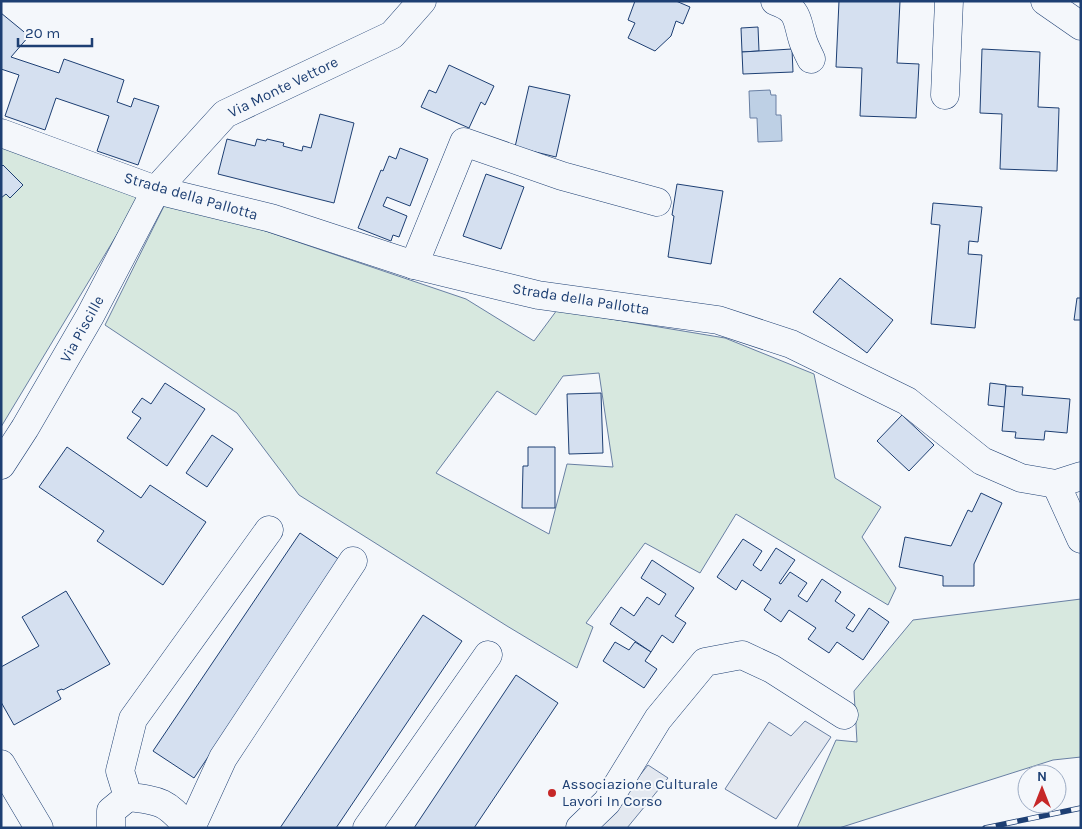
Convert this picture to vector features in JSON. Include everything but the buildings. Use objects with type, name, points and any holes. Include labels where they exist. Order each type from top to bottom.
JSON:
[{"type":"street","name":"Via Monte Vettore","points":[[156,190],[225,114],[392,35],[422,1]]},
{"type":"street","points":[[775,1],[788,6],[797,17],[803,43],[811,59]]},
{"type":"street","points":[[945,96],[949,1]]},
{"type":"street","points":[[1045,1],[1081,26]]},
{"type":"street","name":"Strada della Pallotta","points":[[1,134],[156,190],[271,218],[414,265],[538,296],[718,320],[791,344],[907,401],[982,461],[1022,478],[1069,480]]},
{"type":"street","points":[[414,265],[464,142],[562,176],[657,202]]},
{"type":"street","name":"Via Piscille","points":[[1,465],[25,428],[90,316],[156,190]]},
{"type":"street","points":[[1069,480],[1081,539]]},
{"type":"street","points":[[128,797],[120,771],[133,719],[269,530]]},
{"type":"street","points":[[111,828],[111,811],[128,797],[156,800],[177,814],[189,828],[223,758],[353,561]]},
{"type":"street","points":[[367,828],[488,655]]},
{"type":"street","points":[[580,828],[607,802],[658,719],[705,662],[742,655],[772,669],[844,715]]},
{"type":"street","points":[[1,764],[39,828]]},
{"type":"shaded area","points":[[1,141],[139,198],[1,427]]},
{"type":"shaded area","points":[[168,198],[466,299],[534,341],[557,310],[725,338],[814,374],[835,478],[881,507],[862,537],[896,588],[888,605],[736,514],[700,573],[645,543],[586,623],[593,627],[577,668],[299,495],[237,413],[105,325]],"holes":[[[599,373],[613,467],[567,464],[549,534],[436,473],[497,391],[536,415],[563,376]]]},
{"type":"shaded area","points":[[1081,599],[1081,757],[1053,760],[1040,764],[1017,764],[1017,771],[839,828],[797,828],[836,740],[857,742],[854,691],[913,620]]},
{"type":"shaded area","points":[[805,721],[831,737],[776,819],[725,789],[769,722],[791,736]]},
{"type":"shaded area","points":[[648,765],[668,778],[627,828],[598,828]]},
{"type":"water","points":[[770,90],[771,95],[776,95],[776,115],[781,115],[782,141],[758,142],[757,118],[750,118],[749,91]]},
{"type":"railway","points":[[985,828],[1081,808]]},
{"type":"place","name":"Associazione Culturale Lavori In Corso","points":[[552,793]]}]
